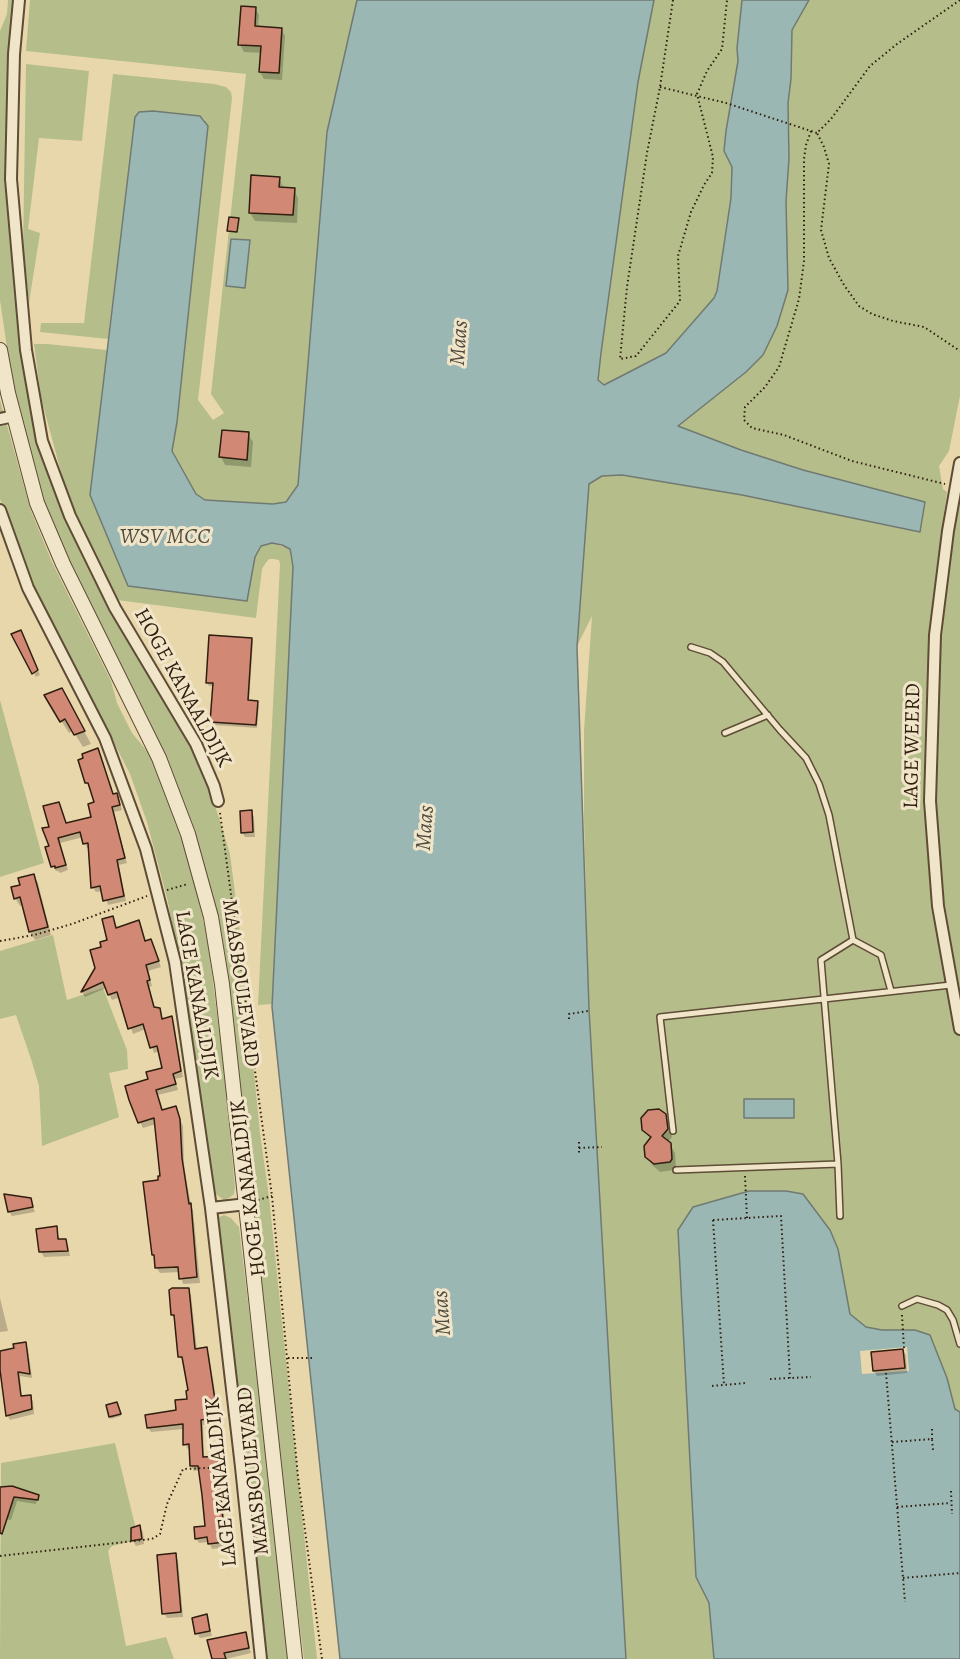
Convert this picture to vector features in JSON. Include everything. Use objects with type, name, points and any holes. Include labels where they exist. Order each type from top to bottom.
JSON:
[{"type":"street","name":"HOGE KANAALDIJK","points":[[19,0],[14,54],[11,179],[26,350],[42,441],[70,516],[115,608],[196,744],[218,801]]},
{"type":"street","name":"MAASBOULEVARD","points":[[0,350],[30,483],[44,522],[155,750],[188,834],[202,879],[222,984],[295,1659]]},
{"type":"street","points":[[0,419],[14,416]]},
{"type":"street","name":"LAGE WEERD","points":[[960,463],[935,634],[930,801],[938,906],[960,1029]]},
{"type":"street","name":"LAGE KANAALDIJK","points":[[0,510],[27,588],[105,738],[146,849],[175,962],[210,1208],[261,1659]]},
{"type":"street","points":[[210,1208],[247,1204]]},
{"type":"lane","points":[[691,647],[710,653],[723,662],[806,758],[819,784],[835,842],[853,940]]},
{"type":"lane","points":[[725,733],[768,716]]},
{"type":"lane","points":[[853,940],[881,955],[891,991]]},
{"type":"lane","points":[[840,1216],[838,1164],[821,960],[853,940]]},
{"type":"lane","points":[[673,1131],[660,1017],[951,985]]},
{"type":"lane","points":[[676,1170],[838,1164]]},
{"type":"lane","points":[[902,1306],[916,1299],[947,1310],[953,1320],[960,1344]]},
{"type":"path","points":[[673,0],[627,287],[620,359],[636,356],[680,301],[678,256],[691,212],[712,173],[713,157],[697,94],[707,71],[722,49],[727,0]]},
{"type":"path","points":[[817,133],[831,119],[870,66],[960,0]]},
{"type":"path","points":[[660,87],[697,94],[817,133],[829,164],[822,230],[829,258],[844,285],[859,306],[872,314],[924,327],[960,351]]},
{"type":"path","points":[[811,131],[804,159],[804,261],[799,299],[779,367],[765,387],[745,407],[744,420],[752,428],[784,435],[852,461],[955,487]]},
{"type":"path","name":"HOGE KANAALDIJK","points":[[218,801],[272,1196],[298,1477],[322,1659]]},
{"type":"path","points":[[0,941],[72,924],[158,892],[202,879]]},
{"type":"path","points":[[569,1007],[569,1019]]},
{"type":"path","points":[[569,1014],[588,1011]]},
{"type":"path","points":[[579,1142],[579,1155]]},
{"type":"path","points":[[579,1148],[602,1147]]},
{"type":"path","points":[[745,1168],[747,1218]]},
{"type":"path","points":[[724,1385],[713,1220],[781,1216],[790,1378]]},
{"type":"path","points":[[902,1306],[904,1347]]},
{"type":"path","points":[[288,1358],[314,1358]]},
{"type":"path","points":[[886,1372],[905,1602]]},
{"type":"path","points":[[770,1379],[811,1377]]},
{"type":"path","points":[[712,1386],[746,1383]]},
{"type":"path","points":[[932,1429],[933,1450]]},
{"type":"path","points":[[892,1442],[932,1439]]},
{"type":"path","points":[[0,1556],[152,1539],[160,1534],[167,1504],[183,1469],[241,1467]]},
{"type":"path","points":[[951,1491],[952,1514]]},
{"type":"path","points":[[897,1507],[951,1503]]},
{"type":"path","points":[[903,1578],[960,1573]]},
{"type":"green space","points":[[8,0],[15,0],[7,78],[8,212],[19,324],[59,490],[195,751],[210,789],[230,854],[269,1197],[317,1659],[304,1659],[277,1447],[259,1250],[230,992],[207,874],[161,746],[50,522],[35,478],[15,403],[0,300],[0,31],[7,14]]},
{"type":"green space","points":[[30,0],[357,0],[327,132],[298,485],[285,502],[273,504],[205,500],[196,494],[172,450],[177,422],[205,120],[200,116],[153,111],[135,117],[108,339],[40,332],[41,323],[84,323],[113,74],[226,87],[231,92],[232,98],[198,400],[213,420],[224,413],[211,394],[246,74],[26,51]]},
{"type":"green space","points":[[654,0],[742,0],[737,48],[738,61],[724,151],[732,167],[731,198],[714,298],[666,353],[604,385],[598,380],[601,353],[638,82]]},
{"type":"green space","points":[[809,0],[960,0],[960,396],[949,451],[939,466],[943,489],[947,492],[941,535],[958,508],[960,500],[960,1412],[955,1409],[930,1335],[915,1330],[882,1330],[866,1327],[849,1314],[838,1249],[830,1230],[786,1191],[696,1577],[709,1603],[714,1659],[626,1659],[589,1009],[584,731],[592,616],[577,646],[589,484],[602,476],[622,475],[742,495],[919,532],[925,502],[803,470],[677,426],[746,372],[763,355],[786,201],[792,30]]},
{"type":"green space","points":[[26,64],[89,71],[82,141],[39,138],[28,229],[40,233],[29,303],[23,249]]},
{"type":"green space","points":[[34,344],[107,350],[90,495],[247,601],[255,557],[261,546],[272,543],[290,549],[293,567],[272,1004],[258,1005],[279,560],[269,559],[262,569],[256,618],[117,600],[67,494],[41,398]]},
{"type":"green space","points":[[0,400],[31,511],[52,562],[111,681],[117,703],[132,733],[152,757],[193,876],[208,942],[235,1187],[234,1194],[224,1200],[213,1192],[177,952],[168,902],[147,822],[130,774],[30,579],[0,499]]},
{"type":"green space","points":[[0,700],[44,863],[0,877]]},
{"type":"green space","points":[[53,935],[67,1000],[103,988],[127,1050],[128,1069],[109,1073],[119,1117],[42,1146],[39,1086],[32,1062],[16,1015],[0,1019],[0,951]]},
{"type":"green space","points":[[224,1215],[231,1218],[239,1227],[288,1659],[264,1659],[217,1218]]},
{"type":"green space","points":[[115,1443],[135,1525],[133,1541],[112,1546],[108,1551],[126,1646],[166,1637],[174,1659],[0,1659],[1,1463]]},
{"type":"water","points":[[357,0],[654,0],[638,82],[601,353],[598,380],[604,385],[666,353],[714,298],[717,291],[731,198],[732,167],[724,151],[738,61],[737,48],[742,0],[809,0],[792,30],[786,201],[788,290],[777,326],[763,355],[746,372],[678,426],[803,470],[925,502],[920,532],[742,495],[622,475],[602,476],[589,484],[577,647],[589,1009],[626,1659],[340,1659],[272,1007],[293,567],[290,549],[272,543],[261,546],[255,557],[247,601],[128,586],[90,495],[135,117],[139,112],[153,111],[200,116],[208,126],[172,451],[196,494],[205,500],[273,504],[286,502],[298,485],[327,132]]},
{"type":"water","points":[[231,239],[250,240],[245,288],[226,286]]},
{"type":"water","points":[[744,1099],[794,1099],[794,1118],[744,1118]]},
{"type":"water","points":[[749,1191],[786,1191],[803,1194],[830,1230],[838,1249],[850,1314],[866,1327],[882,1330],[915,1330],[930,1335],[947,1378],[955,1409],[960,1412],[960,1659],[714,1659],[709,1603],[696,1577],[678,1230],[693,1207]]},
{"type":"pier","points":[[907,1347],[909,1371],[862,1374],[860,1351]]},
{"type":"building","points":[[241,6],[256,7],[255,26],[282,28],[279,73],[259,72],[261,46],[238,45]]},
{"type":"building","points":[[251,175],[280,177],[279,187],[295,188],[293,215],[249,213]]},
{"type":"building","points":[[229,217],[239,218],[237,232],[227,231]]},
{"type":"building","points":[[222,430],[249,432],[247,460],[219,457]]},
{"type":"building","points":[[21,630],[38,670],[32,674],[11,634]]},
{"type":"building","points":[[209,635],[252,638],[248,700],[258,701],[256,725],[210,722],[213,683],[206,683]]},
{"type":"building","points":[[62,688],[85,731],[74,735],[65,719],[60,722],[44,695]]},
{"type":"building","points":[[98,748],[113,794],[117,793],[120,805],[112,807],[125,858],[117,860],[124,896],[103,901],[100,886],[91,888],[88,843],[83,844],[80,832],[58,838],[66,865],[55,868],[55,866],[51,867],[45,847],[49,846],[42,828],[49,827],[43,806],[59,802],[66,823],[91,817],[88,804],[94,802],[78,760],[83,758],[82,754]]},
{"type":"building","points":[[252,810],[253,832],[241,833],[240,811]]},
{"type":"building","points":[[34,874],[48,927],[29,932],[20,897],[14,899],[11,887],[20,885],[18,878]]},
{"type":"building","points":[[113,916],[116,928],[139,920],[145,941],[151,939],[159,961],[146,965],[150,980],[147,981],[154,1007],[160,1008],[162,1019],[172,1016],[181,1071],[173,1074],[176,1084],[156,1090],[162,1110],[176,1106],[180,1119],[182,1158],[189,1204],[191,1203],[197,1277],[179,1279],[178,1267],[155,1268],[154,1255],[152,1255],[143,1182],[158,1180],[160,1176],[154,1118],[138,1123],[125,1086],[148,1079],[146,1072],[162,1068],[157,1046],[150,1048],[143,1024],[128,1029],[117,992],[108,995],[103,982],[81,992],[95,968],[90,950],[101,947],[100,942],[107,940],[102,919]]},
{"type":"building","points":[[659,1109],[666,1114],[668,1129],[662,1136],[671,1143],[672,1159],[670,1162],[654,1164],[645,1157],[644,1146],[651,1137],[642,1130],[641,1118],[648,1110]]},
{"type":"building","points":[[4,1194],[31,1198],[33,1207],[8,1212]]},
{"type":"building","points":[[57,1226],[58,1239],[66,1239],[68,1251],[39,1252],[36,1229]]},
{"type":"building","points":[[189,1288],[195,1349],[207,1347],[215,1400],[207,1402],[207,1419],[201,1420],[203,1457],[217,1456],[225,1542],[208,1544],[207,1537],[195,1539],[194,1527],[205,1526],[202,1495],[198,1466],[190,1466],[189,1444],[183,1445],[183,1424],[147,1428],[145,1415],[176,1410],[175,1400],[187,1399],[186,1391],[188,1390],[182,1357],[178,1357],[174,1315],[171,1315],[169,1290]]},
{"type":"building","points":[[26,1342],[30,1374],[18,1372],[21,1396],[31,1395],[32,1409],[6,1416],[0,1351],[14,1348],[13,1344]]},
{"type":"building","points":[[903,1349],[905,1368],[873,1371],[871,1352]]},
{"type":"building","points":[[117,1402],[121,1414],[109,1417],[106,1405]]},
{"type":"building","points":[[12,1486],[39,1495],[38,1500],[14,1497],[2,1534],[0,1533],[0,1487]]},
{"type":"building","points":[[140,1525],[142,1539],[131,1541],[131,1528]]},
{"type":"building","points":[[176,1553],[181,1612],[162,1614],[157,1555]]},
{"type":"building","points":[[207,1614],[210,1631],[195,1634],[192,1618]]},
{"type":"building","points":[[246,1632],[249,1648],[224,1653],[226,1659],[212,1659],[207,1640]]},
{"type":"water label","name":"Maas","points":[[460,343]]},
{"type":"water label","name":"WSV MCC","points":[[165,538]]},
{"type":"water label","name":"Maas","points":[[426,828]]},
{"type":"water label","name":"Maas","points":[[443,1313]]}]
